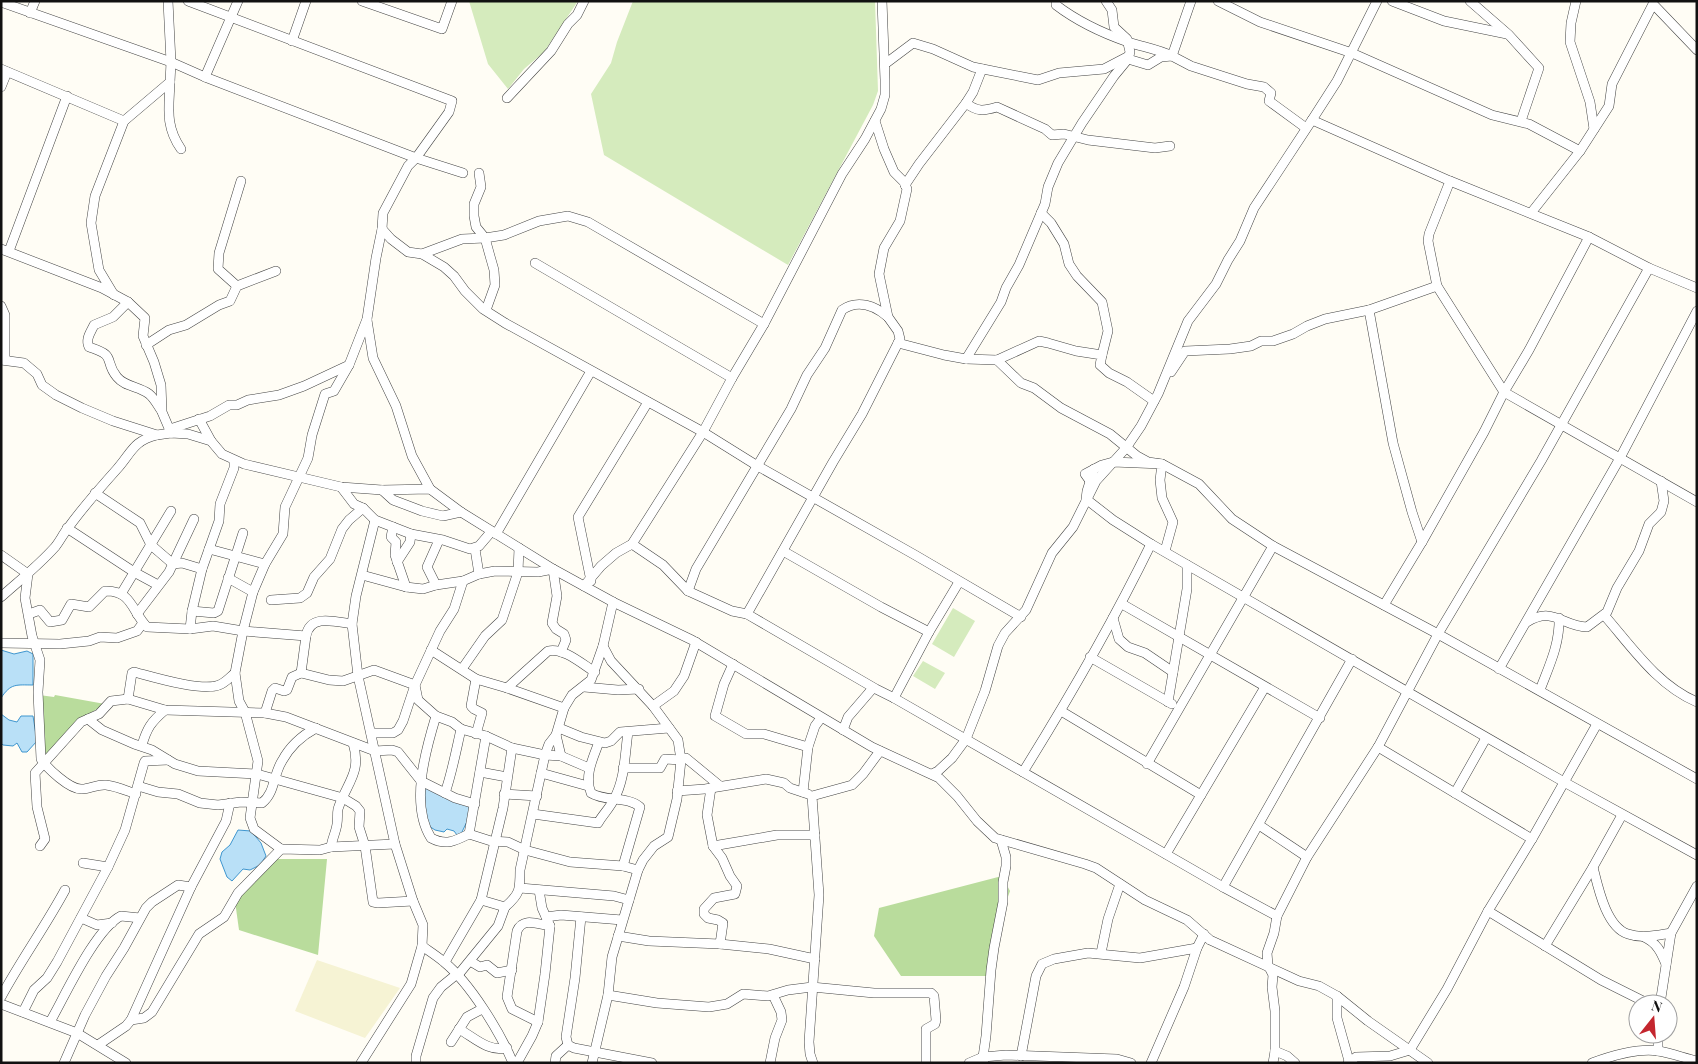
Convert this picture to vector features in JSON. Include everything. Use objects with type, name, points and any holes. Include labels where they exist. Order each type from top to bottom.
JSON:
[{"type":"street","points":[[30,13],[35,1]]},
{"type":"street","points":[[168,1],[171,62],[168,123],[174,139],[181,149]]},
{"type":"street","points":[[188,1],[452,101],[449,112],[416,158],[408,166],[383,214],[367,320],[349,365],[334,390],[326,394],[312,435],[308,458],[285,507],[283,534],[265,564],[253,592],[235,673],[239,701],[245,712],[258,760],[250,818],[254,829],[281,849],[320,850],[331,847],[395,844]]},
{"type":"street","points":[[205,77],[238,1]]},
{"type":"street","points":[[292,41],[306,1]]},
{"type":"street","points":[[366,2],[442,29],[452,1]]},
{"type":"street","points":[[507,98],[551,51],[568,24],[577,15],[584,1]]},
{"type":"street","points":[[588,583],[601,566],[616,553],[632,544],[704,432],[732,378],[764,324],[842,174],[866,139],[885,95],[882,1]]},
{"type":"street","points":[[1056,1],[1056,5],[1072,17],[1128,42],[1158,50],[1191,66],[1247,84],[1264,87],[1271,93],[1269,101],[1310,124],[1589,237],[1649,268],[1697,288]]},
{"type":"street","points":[[966,359],[1001,302],[1041,213],[1055,169],[1074,136],[1129,57],[1128,42],[1114,27],[1112,10],[1106,1]]},
{"type":"street","points":[[1172,56],[1191,1]]},
{"type":"street","points":[[1218,1],[1260,22],[1352,53],[1492,115],[1520,121],[1580,151]]},
{"type":"street","points":[[1156,398],[1188,321],[1216,284],[1240,240],[1254,208],[1310,124],[1352,53],[1378,1]]},
{"type":"street","points":[[1470,1],[1509,35],[1539,68],[1520,121]]},
{"type":"street","points":[[1576,1],[1571,23],[1570,42],[1590,102],[1594,129]]},
{"type":"street","points":[[1,2],[171,62],[205,77],[416,158],[463,173]]},
{"type":"street","points":[[1397,2],[1444,21],[1509,35]]},
{"type":"street","points":[[1531,213],[1580,151],[1609,106],[1612,84],[1652,3],[1697,50]]},
{"type":"street","points":[[885,64],[913,43],[973,67],[1038,80],[1059,73],[1104,69],[1129,57]]},
{"type":"street","points":[[1129,57],[1143,65],[1148,65],[1161,58],[1172,56]]},
{"type":"street","points":[[906,185],[919,164],[974,92],[982,68]]},
{"type":"street","points":[[1,87],[4,71],[124,121]]},
{"type":"street","points":[[114,295],[99,270],[90,223],[96,196],[124,121],[170,82]]},
{"type":"street","points":[[67,96],[5,250],[89,282],[128,302],[145,318],[143,336],[161,385],[162,412]]},
{"type":"street","points":[[966,103],[975,110],[986,111],[997,107],[1044,129],[1052,135],[1074,136],[1088,140],[1155,148],[1170,146]]},
{"type":"street","points":[[875,121],[894,172],[906,185],[907,189],[900,221],[884,248],[880,266],[888,317]]},
{"type":"street","points":[[479,173],[482,187],[474,204],[474,216],[476,227],[485,238],[494,270],[495,285],[486,310]]},
{"type":"street","points":[[237,286],[218,269],[220,253],[241,181]]},
{"type":"street","points":[[1450,181],[1428,241],[1437,286],[1504,392],[1697,502]]},
{"type":"street","points":[[1041,213],[1051,222],[1064,244],[1069,264],[1077,276],[1102,302],[1108,330],[1100,365],[1109,373],[1156,398]]},
{"type":"street","points":[[422,254],[462,239],[504,235],[539,221],[568,216],[588,222],[764,324]]},
{"type":"street","points":[[382,229],[391,239],[408,252],[422,254],[433,259],[454,276],[465,291],[486,310],[505,323],[704,432],[756,466],[814,497],[1021,617]]},
{"type":"street","points":[[1384,605],[1484,432],[1589,237]]},
{"type":"street","points":[[535,263],[732,378]]},
{"type":"street","points":[[1273,1063],[1276,1021],[1272,987],[1273,975],[1268,965],[1267,953],[1274,933],[1276,916],[1307,857],[1378,747],[1438,634],[1561,425],[1649,268]]},
{"type":"street","points":[[146,345],[169,330],[186,325],[230,301],[237,286],[276,271]]},
{"type":"street","points":[[932,774],[952,758],[966,740],[985,690],[998,646],[1005,634],[1021,617],[1032,600],[1052,553],[1069,534],[1096,481],[1126,448],[1185,351],[1230,349],[1251,346],[1261,341],[1273,341],[1325,319],[1368,310],[1437,286]]},
{"type":"street","points":[[128,302],[114,317],[94,325],[87,343],[89,347],[107,354],[116,377],[122,382],[151,395],[162,412],[170,431]]},
{"type":"street","points":[[688,591],[696,569],[791,409],[811,369],[826,348],[842,310],[853,305],[869,305],[888,317],[900,335],[898,344],[862,414],[747,614]]},
{"type":"street","points":[[1,306],[5,315],[3,360],[24,363],[36,374],[42,385],[56,395],[82,408],[113,421],[157,435]]},
{"type":"street","points":[[1368,310],[1393,443],[1422,542]]},
{"type":"street","points":[[1499,669],[1620,458],[1697,311]]},
{"type":"street","points":[[367,320],[373,358],[396,406],[412,456],[430,489],[461,512],[553,569],[588,583]]},
{"type":"street","points":[[898,344],[966,359],[997,360],[1038,341],[1076,351],[1102,355]]},
{"type":"street","points":[[997,360],[1021,383],[1034,388],[1061,408],[1110,434],[1126,448],[1148,462],[1162,464],[1199,484],[1232,518],[1273,546],[1540,690],[1697,779]]},
{"type":"street","points":[[1,596],[28,574],[56,546],[67,528],[95,493],[119,467],[130,451],[144,438],[170,431],[210,416],[229,405],[279,395],[304,386],[349,365]]},
{"type":"street","points":[[341,487],[354,504],[363,508],[375,520],[411,534],[475,549],[494,533],[591,371]]},
{"type":"street","points":[[648,402],[578,517],[588,583],[593,592],[696,642],[821,718],[880,751],[932,774],[949,788],[977,821],[1000,840],[1096,868],[1145,900],[1187,920],[1210,940],[1268,965],[1299,981],[1319,986],[1337,996],[1368,1021],[1426,1062]]},
{"type":"street","points":[[199,419],[211,441],[222,454],[234,461],[341,487],[382,490],[430,489]]},
{"type":"street","points":[[170,431],[211,441]]},
{"type":"street","points":[[190,629],[192,611],[202,569],[219,521],[220,504],[234,468],[234,461]]},
{"type":"street","points":[[1086,499],[1090,481],[1085,474],[1094,469],[1113,462],[1162,464]]},
{"type":"street","points":[[1162,464],[1160,480],[1162,498],[1172,522],[1165,550]]},
{"type":"street","points":[[1524,624],[1535,617],[1546,615],[1559,618],[1570,624],[1587,627],[1607,612],[1624,574],[1639,551],[1649,524],[1661,512],[1664,501],[1661,481]]},
{"type":"street","points":[[382,490],[393,500],[422,511],[443,516],[461,512]]},
{"type":"street","points":[[95,493],[140,523],[151,545],[173,564],[182,563],[202,569]]},
{"type":"street","points":[[1086,499],[1114,520],[1187,565],[1407,690],[1486,738],[1697,855]]},
{"type":"street","points":[[271,600],[300,598],[307,593],[314,577],[330,559],[342,529],[363,508]]},
{"type":"street","points":[[121,594],[171,511]]},
{"type":"street","points":[[137,614],[169,572],[194,519]]},
{"type":"street","points":[[361,1063],[409,986],[422,946],[423,925],[413,901],[395,844],[358,676],[352,624],[354,606],[375,520]]},
{"type":"street","points":[[393,527],[392,536],[396,542],[395,554],[406,587]]},
{"type":"street","points":[[67,528],[134,572],[158,585]]},
{"type":"street","points":[[192,611],[214,613],[218,611],[243,533]]},
{"type":"street","points":[[397,562],[410,542],[411,534]]},
{"type":"street","points":[[436,585],[427,567],[439,540]]},
{"type":"street","points":[[632,544],[663,565],[688,591],[732,611],[747,614],[872,688],[894,698],[1276,916]]},
{"type":"street","points":[[1023,772],[1061,711],[1090,657],[1122,604],[1151,544]]},
{"type":"street","points":[[1147,764],[1273,546]]},
{"type":"street","points":[[462,669],[485,636],[502,620],[518,572],[519,548]]},
{"type":"street","points":[[209,549],[235,557],[249,558],[265,564]]},
{"type":"street","points":[[475,549],[479,574]]},
{"type":"street","points":[[783,551],[929,632]]},
{"type":"street","points":[[1,555],[28,574]]},
{"type":"street","points":[[1168,702],[1187,588],[1187,565]]},
{"type":"street","points":[[362,575],[406,587],[423,589],[436,585],[463,582],[479,574],[495,571],[538,572],[553,569]]},
{"type":"street","points":[[553,569],[557,596],[552,623],[556,629],[564,634],[566,640],[561,652]]},
{"type":"street","points":[[28,574],[25,598],[32,636],[40,660],[38,692],[41,759],[44,764],[67,784],[76,789],[108,785],[178,794],[200,803],[218,805],[262,803],[269,798],[281,761],[300,736],[316,728]]},
{"type":"street","points":[[228,578],[253,592]]},
{"type":"street","points":[[371,733],[398,730],[415,685],[440,631],[454,609],[463,582]]},
{"type":"street","points":[[894,698],[929,632],[959,582]]},
{"type":"street","points":[[29,614],[40,610],[50,622],[62,620],[71,604],[89,607],[105,591],[115,591],[130,601],[147,628],[190,629],[213,626],[243,631],[306,636]]},
{"type":"street","points":[[416,1063],[416,1056],[433,998],[441,987],[457,975],[470,961],[498,926],[505,907],[516,896],[520,888],[520,870],[545,755],[549,744],[557,732],[564,708],[572,695],[591,680],[613,602]]},
{"type":"street","points":[[1122,604],[1320,718]]},
{"type":"street","points":[[1604,615],[1659,677],[1675,691],[1697,702]]},
{"type":"street","points":[[1113,618],[1119,639],[1128,647],[1145,653],[1173,672]]},
{"type":"street","points":[[1540,690],[1557,647],[1560,630],[1559,618]]},
{"type":"street","points":[[302,672],[307,631],[314,622],[319,620],[352,624]]},
{"type":"street","points":[[1,643],[36,645],[89,642],[100,637],[117,638],[137,631],[143,623]]},
{"type":"street","points":[[653,706],[674,691],[684,676],[696,642]]},
{"type":"street","points":[[592,1063],[608,995],[612,957],[622,920],[643,860],[654,846],[668,837],[678,791],[681,760],[678,740],[653,706],[611,661],[602,646]]},
{"type":"street","points":[[432,650],[476,678],[564,708]]},
{"type":"street","points":[[507,688],[548,651],[553,650],[561,652],[594,672]]},
{"type":"street","points":[[1090,657],[1180,708]]},
{"type":"street","points":[[1223,887],[1352,659]]},
{"type":"street","points":[[733,664],[715,712],[717,718],[746,734],[764,734],[808,747]]},
{"type":"street","points":[[265,713],[272,691],[275,688],[287,690],[292,677],[302,672],[329,680],[343,681],[374,670],[415,685]]},
{"type":"street","points":[[128,699],[132,673],[134,672],[174,682],[212,687],[221,685],[235,673]]},
{"type":"street","points":[[476,678],[472,706],[482,713],[476,734]]},
{"type":"street","points":[[415,685],[418,700],[436,716],[452,722],[461,729],[486,736],[512,748],[545,755],[561,756],[589,768]]},
{"type":"street","points":[[584,687],[618,690],[638,689]]},
{"type":"street","points":[[1166,854],[1265,687]]},
{"type":"street","points":[[843,730],[848,717],[872,688]]},
{"type":"street","points":[[40,846],[45,839],[37,807],[35,773],[81,722],[99,714],[111,702],[128,699],[165,710],[265,713],[286,717],[375,751],[392,750],[398,752],[421,781],[445,793],[475,804]]},
{"type":"street","points":[[142,745],[152,721],[165,710]]},
{"type":"street","points":[[1061,711],[1201,795]]},
{"type":"street","points":[[436,716],[421,781],[423,820],[431,838],[446,843],[454,842],[469,834],[490,841],[508,842],[525,850],[570,862],[623,866],[638,870]]},
{"type":"street","points":[[813,1063],[810,1054],[810,1042],[819,895],[815,835],[807,794],[808,747],[815,726],[821,718]]},
{"type":"street","points":[[88,719],[102,730],[134,744],[142,745],[168,760],[198,771],[257,774],[343,798],[356,806],[360,811],[359,827],[365,846],[373,902],[378,904],[413,901]]},
{"type":"street","points":[[1337,996],[1337,1018],[1349,1062],[1356,1057],[1366,1060],[1410,1050],[1447,989],[1488,911],[1597,724]]},
{"type":"street","points":[[557,732],[606,742],[620,732],[669,728]]},
{"type":"street","points":[[445,793],[451,776],[461,729]]},
{"type":"street","points":[[557,732],[561,756]]},
{"type":"street","points":[[533,814],[598,822],[615,799],[623,768],[628,732]]},
{"type":"street","points":[[469,834],[486,736]]},
{"type":"street","points":[[1455,793],[1486,738]]},
{"type":"street","points":[[599,742],[589,768],[588,786],[591,793],[597,797],[615,799],[640,807],[623,866]]},
{"type":"street","points":[[331,847],[332,837],[337,825],[338,810],[357,765],[357,756],[353,743]]},
{"type":"street","points":[[1378,747],[1532,838]]},
{"type":"street","points":[[445,962],[481,900],[503,808],[512,748]]},
{"type":"street","points":[[678,791],[766,779],[784,783],[790,788],[807,794],[852,785],[880,751]]},
{"type":"street","points":[[623,768],[660,768],[665,759],[681,760],[686,758],[715,787]]},
{"type":"street","points":[[23,1012],[34,990],[47,978],[57,962],[108,867],[125,830],[145,762],[168,760]]},
{"type":"street","points":[[480,772],[507,777]]},
{"type":"street","points":[[541,773],[588,786]]},
{"type":"street","points":[[715,787],[707,815],[713,846],[722,858],[737,886],[735,894],[714,898],[704,909],[704,914],[708,918],[723,923],[720,944]]},
{"type":"street","points":[[504,794],[537,796]]},
{"type":"street","points":[[98,1045],[132,1020],[191,888],[226,821],[230,803]]},
{"type":"street","points":[[1545,946],[1622,815]]},
{"type":"street","points":[[1259,825],[1307,857]]},
{"type":"street","points":[[713,846],[777,835],[815,835]]},
{"type":"street","points":[[983,1060],[994,948],[1003,902],[1003,882],[1006,866],[1006,857],[1000,840]]},
{"type":"street","points":[[132,1020],[144,1018],[155,1009],[199,934],[224,918],[238,893],[281,849]]},
{"type":"street","points":[[82,862],[108,867]]},
{"type":"street","points":[[1592,867],[1604,905],[1618,927],[1627,934],[1644,936],[1672,933]]},
{"type":"street","points":[[1101,953],[1108,919],[1120,884]]},
{"type":"street","points":[[64,1063],[85,1015],[106,976],[130,939],[140,918],[152,902],[178,885],[191,888]]},
{"type":"street","points":[[1662,994],[1672,933],[1697,886]]},
{"type":"street","points":[[520,888],[614,896],[629,900]]},
{"type":"street","points":[[1,997],[65,890]]},
{"type":"street","points":[[517,1063],[538,1022],[548,922],[539,890]]},
{"type":"street","points":[[481,900],[505,907]]},
{"type":"street","points":[[1488,911],[1601,980],[1629,994]]},
{"type":"street","points":[[538,1022],[518,1013],[510,1007],[507,996],[517,931],[520,925],[525,922],[548,922],[561,915],[622,920]]},
{"type":"street","points":[[50,1022],[90,951],[112,923],[118,917],[140,918]]},
{"type":"street","points":[[581,917],[575,978],[566,1037],[568,1044],[570,1047],[652,1063]]},
{"type":"street","points":[[81,918],[97,925],[112,923]]},
{"type":"street","points":[[1151,1063],[1184,987],[1197,948],[1204,934]]},
{"type":"street","points":[[618,936],[659,942],[720,944],[769,949],[815,959]]},
{"type":"street","points":[[1644,936],[1658,946],[1666,965]]},
{"type":"street","points":[[422,946],[445,962],[457,975],[482,1009],[507,1048],[514,1063]]},
{"type":"street","points":[[1021,1056],[1036,976],[1042,964],[1054,959],[1070,956],[1101,953],[1140,958],[1197,948]]},
{"type":"street","points":[[470,961],[480,967],[487,965],[497,973],[512,970]]},
{"type":"street","points":[[608,995],[657,1003],[709,1007],[727,1004],[743,994],[773,995],[788,990],[812,987],[874,993],[933,994],[936,1020],[935,1024],[926,1029],[926,1063]]},
{"type":"street","points":[[770,1063],[775,1038],[782,1020],[781,1012],[773,995]]},
{"type":"street","points":[[1,1004],[77,1033],[126,1063]]},
{"type":"street","points":[[452,1042],[469,1016],[482,1009]]},
{"type":"street","points":[[459,1029],[491,1048],[498,1050],[507,1048]]},
{"type":"street","points":[[555,1063],[556,1056],[568,1044]]},
{"type":"street","points":[[1658,1044],[1658,1051]]},
{"type":"street","points":[[1592,1063],[1614,1055],[1648,1050],[1697,1061]]},
{"type":"street","points":[[1275,1051],[1288,1056],[1295,1063]]},
{"type":"street","points":[[969,1063],[1021,1056],[1117,1059],[1131,1063]]},
{"type":"shaded area","points":[[317,960],[400,988],[365,1038],[295,1011]]},
{"type":"green space","points":[[469,1],[578,1],[544,52],[524,69],[508,89],[488,64]]},
{"type":"green space","points":[[633,1],[875,1],[878,91],[873,105],[788,265],[604,155],[591,94],[611,63]]},
{"type":"green space","points":[[953,608],[975,621],[954,657],[932,644]]},
{"type":"green space","points":[[923,661],[945,673],[935,689],[913,676]]},
{"type":"green space","points":[[39,695],[54,697],[55,695],[105,704],[84,717],[43,757]]},
{"type":"green space","points":[[275,859],[327,859],[318,955],[239,930],[234,894]]},
{"type":"green space","points":[[1002,876],[1010,891],[992,942],[988,976],[901,976],[874,936],[879,908]]},
{"type":"water","points":[[1,650],[14,654],[27,651],[33,654],[33,685],[11,687],[1,698]]},
{"type":"water","points":[[1,714],[9,720],[17,722],[21,716],[33,716],[37,741],[27,752],[22,752],[17,743],[13,746],[1,743]]},
{"type":"water","points":[[424,787],[471,806],[473,809],[461,834],[457,835],[454,831],[447,829],[444,832],[435,830],[426,824]]},
{"type":"water","points":[[238,830],[251,831],[261,843],[266,856],[260,865],[250,870],[243,869],[232,881],[227,877],[220,859],[222,852],[230,845]]}]
